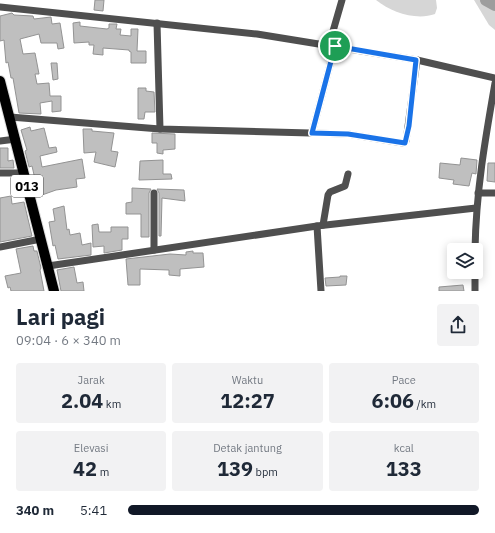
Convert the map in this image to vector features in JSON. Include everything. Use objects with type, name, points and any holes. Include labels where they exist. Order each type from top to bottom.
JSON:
[{"type":"main road","name":"013","points":[[0,81],[54,291]]},
{"type":"street","points":[[312,133],[342,0]]},
{"type":"street","points":[[0,7],[257,34],[416,60],[495,78]]},
{"type":"street","points":[[157,23],[160,129]]},
{"type":"street","points":[[10,117],[160,129],[348,134],[405,143],[409,126],[416,60]]},
{"type":"street","points":[[476,243],[476,208],[495,83]]},
{"type":"street","points":[[0,141],[16,140]]},
{"type":"street","points":[[0,173],[24,173]]},
{"type":"street","points":[[321,291],[320,226],[330,192],[345,186],[348,174]]},
{"type":"street","points":[[154,193],[154,250]]},
{"type":"street","points":[[478,193],[495,193]]},
{"type":"street","points":[[48,266],[320,226],[476,208]]},
{"type":"street","points":[[0,247],[41,239]]},
{"type":"street","points":[[475,279],[475,291]]},
{"type":"shaded area","points":[[376,0],[436,0],[437,8],[435,14],[428,16],[412,16],[396,12]]},
{"type":"shaded area","points":[[474,0],[495,0],[495,30],[489,25]]},
{"type":"building","points":[[95,0],[104,0],[103,11],[94,10]]},
{"type":"building","points":[[12,13],[14,15],[33,16],[34,19],[51,17],[52,24],[60,23],[64,48],[58,49],[57,43],[41,43],[39,34],[20,39],[23,54],[35,53],[39,74],[35,74],[37,84],[49,83],[50,96],[61,96],[61,111],[52,112],[52,101],[40,103],[41,114],[19,113],[13,78],[11,78],[8,62],[6,63],[4,40],[0,41],[0,16]]},
{"type":"building","points":[[80,22],[80,26],[107,29],[109,28],[109,24],[117,24],[116,29],[121,29],[120,35],[131,36],[131,29],[138,29],[137,51],[146,51],[146,63],[131,63],[131,52],[129,50],[103,48],[103,55],[93,54],[94,45],[89,45],[89,42],[74,43],[73,23]]},
{"type":"building","points":[[51,63],[57,63],[58,79],[53,80]]},
{"type":"building","points":[[138,88],[146,88],[146,91],[154,92],[155,112],[145,112],[144,119],[138,119]]},
{"type":"building","points":[[30,127],[31,131],[44,128],[49,148],[56,147],[57,152],[40,156],[42,167],[82,159],[85,178],[76,179],[77,187],[56,190],[42,195],[40,187],[37,188],[32,166],[29,167],[25,151],[27,150],[21,130]]},
{"type":"building","points":[[83,129],[114,133],[111,151],[118,152],[115,167],[94,162],[96,152],[84,153]]},
{"type":"building","points":[[152,133],[175,134],[175,149],[163,150],[163,154],[157,153],[157,143],[152,143]]},
{"type":"building","points":[[0,148],[8,148],[8,161],[13,160],[14,168],[0,168]]},
{"type":"building","points":[[461,158],[477,160],[476,174],[472,173],[469,186],[453,184],[454,180],[439,178],[440,163],[460,165]]},
{"type":"building","points":[[163,160],[163,174],[171,174],[172,179],[139,180],[140,161]]},
{"type":"building","points":[[488,163],[495,163],[495,182],[487,181]]},
{"type":"building","points":[[132,188],[151,189],[149,193],[149,237],[141,237],[141,214],[126,214],[126,203],[132,202]]},
{"type":"building","points":[[157,189],[184,190],[185,201],[162,198],[161,236],[159,236],[159,193]]},
{"type":"building","points":[[11,196],[12,204],[24,202],[32,236],[0,242],[0,198]]},
{"type":"building","points":[[64,206],[67,230],[69,229],[70,235],[80,233],[82,245],[91,243],[91,255],[58,259],[55,245],[53,246],[49,222],[55,221],[53,209]]},
{"type":"building","points":[[98,224],[99,232],[111,232],[111,227],[128,227],[128,239],[122,239],[122,250],[104,253],[104,246],[93,247],[92,225]]},
{"type":"building","points":[[33,246],[34,251],[37,251],[44,291],[11,291],[10,287],[8,288],[5,276],[21,273],[16,249]]},
{"type":"building","points":[[193,251],[193,253],[203,253],[204,267],[180,269],[180,276],[169,275],[169,270],[140,269],[140,285],[128,285],[126,259],[170,254],[186,255],[186,252]]},
{"type":"building","points":[[74,267],[77,283],[83,282],[84,291],[61,291],[57,270]]},
{"type":"building","points":[[347,276],[346,285],[326,286],[325,278]]},
{"type":"building","points":[[463,285],[464,291],[439,291],[439,287]]},
{"type":"waterway","points":[[486,0],[495,5]]},
{"type":"route","points":[[335,46],[416,60],[409,126],[405,143],[348,134],[312,133],[335,46]]}]
